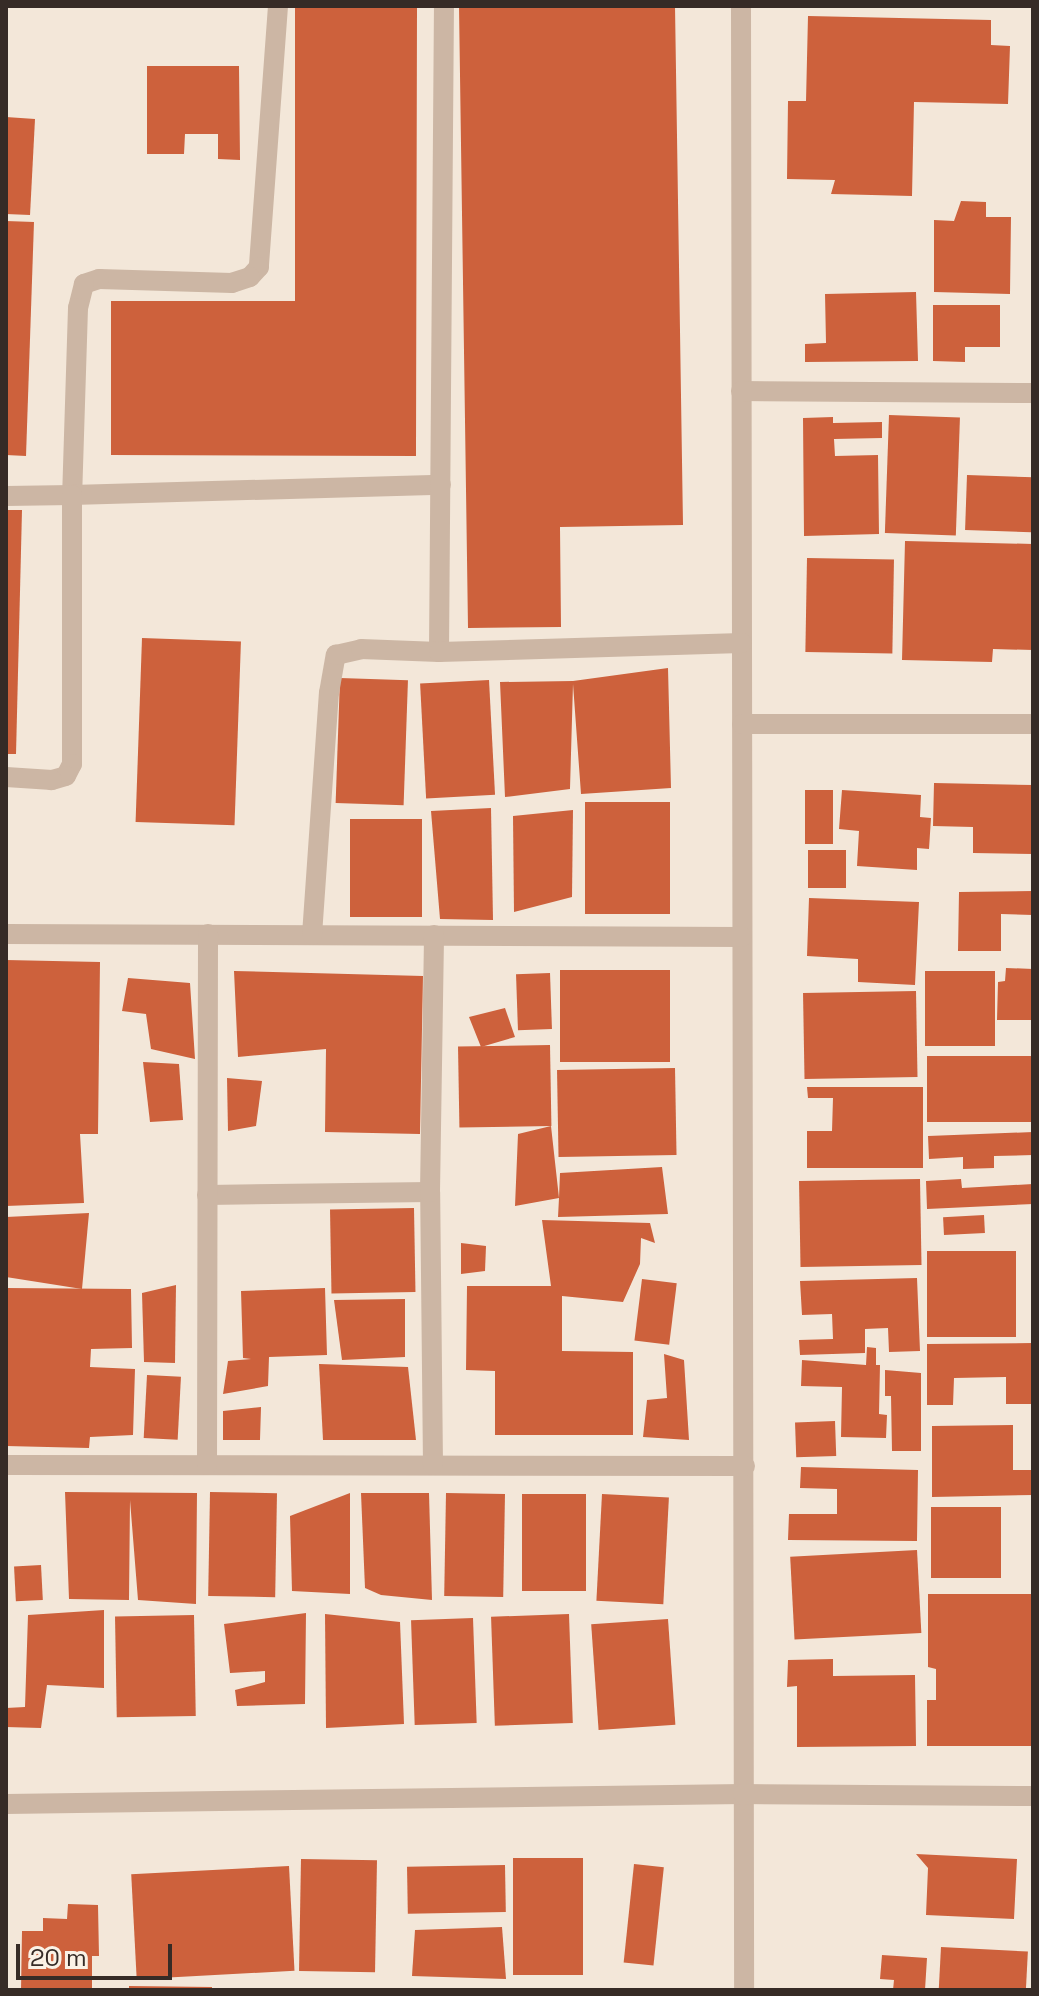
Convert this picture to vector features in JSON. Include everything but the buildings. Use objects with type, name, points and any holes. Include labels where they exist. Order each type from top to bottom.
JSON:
[{"type":"street","points":[[6,777],[52,780],[66,776],[72,764],[72,495],[78,308],[84,284],[99,279],[232,283],[250,277],[259,267],[278,6]]},
{"type":"street","points":[[439,652],[444,6]]},
{"type":"street","points":[[741,6],[744,1990]]},
{"type":"street","points":[[741,391],[1033,393]]},
{"type":"street","points":[[6,496],[441,485]]},
{"type":"street","points":[[312,935],[329,693],[336,655],[361,649],[439,652],[742,643]]},
{"type":"street","points":[[742,724],[1033,724]]},
{"type":"street","points":[[6,934],[742,937]]},
{"type":"street","points":[[207,1465],[208,934]]},
{"type":"street","points":[[433,1465],[430,1192],[434,935]]},
{"type":"street","points":[[207,1195],[430,1192]]},
{"type":"street","points":[[6,1465],[745,1466]]},
{"type":"street","points":[[6,1804],[743,1794],[1033,1796]]}]
